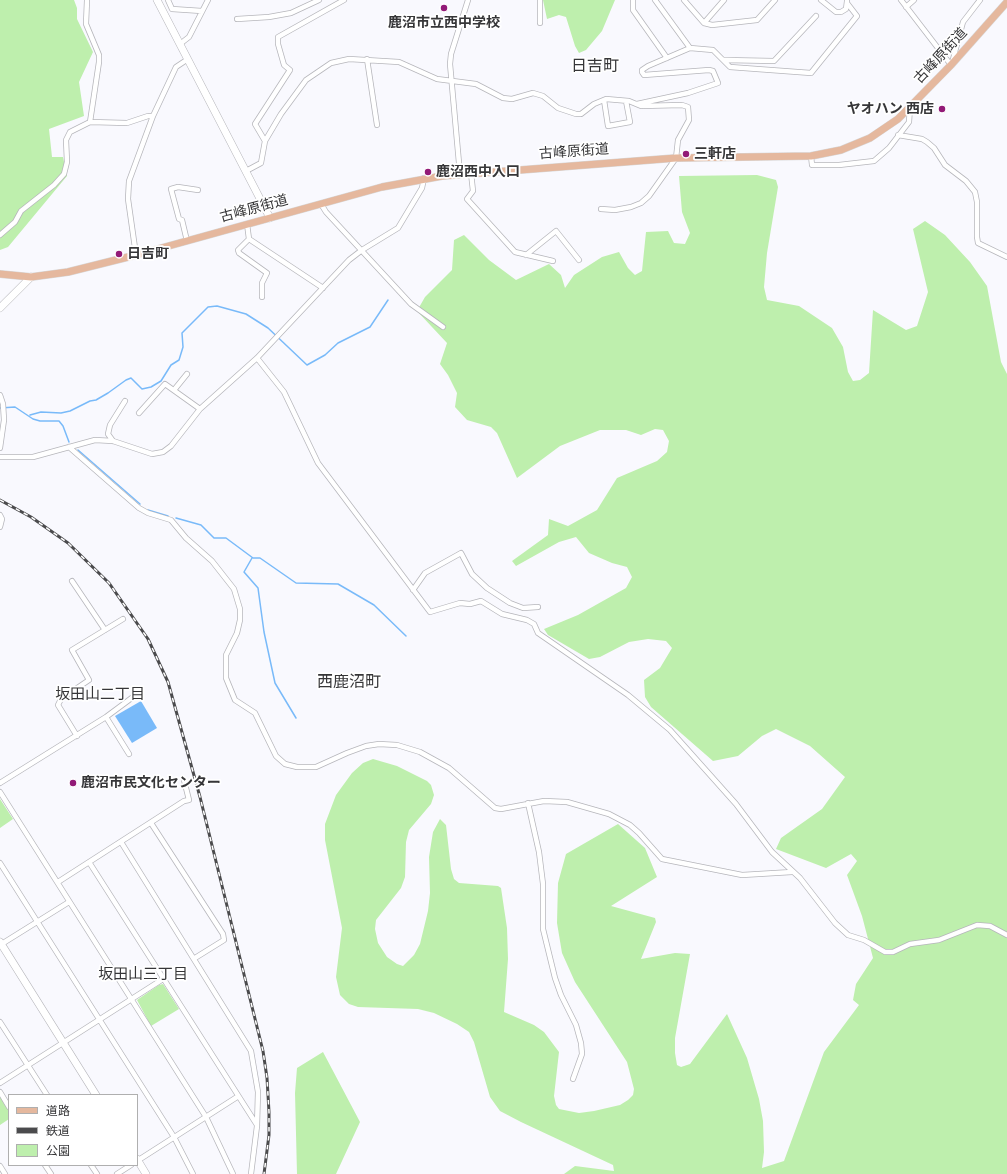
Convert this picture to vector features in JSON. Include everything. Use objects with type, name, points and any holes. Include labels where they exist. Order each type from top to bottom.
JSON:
[{"type":"main road","name":"古峰原街道","points":[[0,274],[31,277],[61,273],[136,255],[382,187],[424,178],[471,173],[676,158],[810,156],[856,145],[884,130],[910,108],[951,65],[1007,2]]},
{"type":"street","points":[[87,0],[86,24],[98,55],[99,62],[90,122]]},
{"type":"street","points":[[157,0],[270,218]]},
{"type":"street","points":[[168,0],[172,9],[202,11]]},
{"type":"street","points":[[180,44],[189,38],[208,0]]},
{"type":"street","points":[[237,19],[269,17],[291,13],[319,0]]},
{"type":"street","points":[[264,141],[255,124],[290,70],[284,65],[278,44],[278,37],[344,0]]},
{"type":"street","points":[[460,174],[451,81],[451,54],[468,0]]},
{"type":"street","points":[[540,0],[540,23]]},
{"type":"street","points":[[633,0],[633,10],[667,58]]},
{"type":"street","points":[[655,0],[690,48]]},
{"type":"street","points":[[684,0],[704,23],[712,25],[757,20],[775,0]]},
{"type":"street","points":[[704,23],[724,0]]},
{"type":"street","points":[[821,0],[836,12],[841,12],[846,8],[847,1]]},
{"type":"street","points":[[900,0],[951,65]]},
{"type":"street","points":[[906,7],[914,0]]},
{"type":"street","points":[[951,65],[963,22],[980,0]]},
{"type":"street","points":[[636,104],[688,93],[718,83],[713,71],[709,70],[644,75],[642,72],[642,70],[648,66],[690,48],[713,50],[730,67],[811,73],[856,16],[847,1]]},
{"type":"street","points":[[724,60],[774,61],[816,16]]},
{"type":"street","points":[[136,255],[128,198],[129,181],[153,116],[176,67],[188,59]]},
{"type":"street","points":[[246,171],[261,163],[264,141],[306,80],[331,63],[350,59],[399,62],[437,79],[476,84],[503,98],[512,99],[533,93],[543,96],[558,108],[576,114],[581,114],[594,104],[604,100],[626,101],[641,106],[682,105],[688,107],[689,120],[678,140],[676,158],[660,182],[641,203],[615,210],[601,209]]},
{"type":"street","points":[[367,59],[377,125]]},
{"type":"street","points":[[604,100],[608,126],[630,122],[626,101]]},
{"type":"street","points":[[810,156],[812,165],[839,165],[874,161],[888,148],[909,122],[910,108]]},
{"type":"street","points":[[0,235],[15,222],[20,211],[54,185],[64,174],[67,162],[66,140],[70,132],[90,122],[127,123],[148,116],[153,116]]},
{"type":"street","points":[[898,135],[922,139],[927,142],[934,148],[945,165],[966,181],[974,192],[978,202],[978,243],[1007,257]]},
{"type":"street","points":[[471,173],[473,191],[468,199],[515,252],[553,261]]},
{"type":"street","points":[[0,457],[33,457],[95,440],[113,441],[152,454],[163,452],[171,446],[200,409],[257,358],[349,260],[362,250],[398,228],[422,188],[424,178]]},
{"type":"street","points":[[187,241],[182,220],[179,219],[171,189],[178,187],[198,190]]},
{"type":"street","points":[[321,204],[326,212],[411,304],[443,327]]},
{"type":"street","points":[[247,224],[249,239],[323,288]]},
{"type":"street","points":[[526,255],[556,231],[579,260]]},
{"type":"street","points":[[249,239],[238,250],[267,273],[262,283],[262,297]]},
{"type":"street","points":[[0,308],[31,277]]},
{"type":"street","points":[[257,358],[284,392],[318,463],[430,612],[460,604],[470,604],[481,601],[502,614],[527,620],[534,624],[538,633],[628,695],[670,730],[736,804],[772,852],[814,894],[848,936],[864,940],[885,952],[893,952],[910,944],[939,940],[977,925],[990,926],[1007,935]]},
{"type":"street","points":[[174,390],[186,374]]},
{"type":"street","points":[[139,413],[165,384],[200,409]]},
{"type":"street","points":[[0,395],[3,404],[4,420],[0,448]]},
{"type":"street","points":[[113,441],[108,434],[110,425],[125,401]]},
{"type":"street","points":[[69,447],[139,508],[148,514],[170,520],[215,565],[234,589],[240,609],[240,620],[237,633],[226,655],[226,678],[235,700],[255,714],[276,756],[281,762],[297,767],[316,767],[347,752],[366,746],[379,744],[397,745],[420,752],[449,768],[495,808],[501,809],[528,802],[567,802],[609,814],[630,825],[662,859],[742,875],[792,872]]},
{"type":"street","points":[[0,515],[2,519],[0,527]]},
{"type":"street","points":[[413,590],[425,573],[461,553],[472,574],[487,588],[510,603],[524,608],[538,607]]},
{"type":"street","points":[[72,581],[105,630]]},
{"type":"street","points":[[77,736],[60,710],[59,702],[89,680],[72,650],[123,619]]},
{"type":"street","points":[[0,783],[77,736],[133,697]]},
{"type":"street","points":[[106,717],[129,754]]},
{"type":"street","points":[[58,882],[189,800],[184,780]]},
{"type":"street","points":[[0,792],[206,1117],[233,1174]]},
{"type":"street","points":[[528,802],[539,852],[543,884],[543,929],[557,984],[576,1026],[581,1043],[582,1054],[573,1079]]},
{"type":"street","points":[[151,823],[223,934],[224,940],[195,958]]},
{"type":"street","points":[[121,842],[252,1051],[258,1092],[258,1126],[251,1174]]},
{"type":"street","points":[[89,862],[237,1097],[258,1126]]},
{"type":"street","points":[[0,863],[174,1137],[193,1174]]},
{"type":"street","points":[[69,902],[0,944],[95,1094]]},
{"type":"street","points":[[0,1083],[163,979]]},
{"type":"street","points":[[0,1022],[46,1094]]},
{"type":"street","points":[[0,1092],[8,1105]]},
{"type":"street","points":[[138,1159],[237,1097]]},
{"type":"street","points":[[138,1162],[146,1174]]},
{"type":"street","points":[[0,1166],[5,1174]]},
{"type":"street","points":[[117,1174],[129,1166]]},
{"type":"green space","points":[[0,0],[74,0],[77,8],[77,19],[93,52],[79,82],[84,116],[49,129],[52,157],[63,157],[67,176],[8,247],[0,250]]},
{"type":"green space","points":[[543,0],[615,0],[602,31],[586,50],[579,53],[575,46],[566,17],[559,15],[547,19]]},
{"type":"green space","points":[[757,175],[776,180],[778,187],[767,253],[764,287],[767,300],[799,306],[832,328],[843,347],[848,372],[853,381],[860,380],[869,373],[873,310],[906,330],[917,326],[928,292],[913,229],[925,221],[945,235],[970,262],[987,286],[1001,362],[1007,374],[1007,1174],[564,1174],[575,1166],[614,1171],[613,1165],[500,1111],[490,1097],[474,1042],[469,1032],[457,1024],[434,1013],[418,1009],[358,1007],[349,1004],[340,995],[336,977],[342,928],[325,840],[325,824],[336,795],[352,773],[363,763],[373,759],[397,766],[427,781],[431,785],[434,795],[431,804],[409,830],[406,842],[405,877],[401,888],[376,920],[375,929],[378,943],[387,957],[403,966],[414,955],[420,944],[428,911],[430,893],[429,857],[433,832],[440,819],[446,825],[451,869],[454,879],[459,883],[498,886],[501,888],[507,928],[508,959],[504,1012],[534,1025],[544,1032],[559,1052],[554,1096],[556,1105],[559,1109],[579,1113],[620,1105],[633,1095],[634,1089],[627,1062],[575,982],[562,953],[557,923],[558,883],[566,854],[618,824],[645,848],[657,877],[611,906],[655,918],[656,922],[641,959],[675,953],[690,954],[675,1038],[677,1065],[681,1067],[690,1064],[727,1014],[747,1058],[759,1099],[763,1121],[764,1152],[762,1168],[784,1161],[824,1052],[859,1005],[853,1000],[856,984],[873,958],[862,916],[847,875],[857,861],[851,854],[826,868],[776,849],[781,838],[822,809],[845,777],[810,746],[776,729],[762,736],[738,756],[713,761],[651,707],[645,697],[644,680],[660,668],[672,648],[666,641],[648,639],[629,642],[600,657],[589,659],[548,635],[544,629],[578,615],[626,588],[632,577],[627,567],[612,563],[589,553],[576,537],[559,542],[516,566],[512,561],[548,535],[549,519],[568,526],[597,510],[617,478],[657,461],[667,452],[669,441],[663,430],[655,429],[641,435],[626,430],[600,430],[560,446],[517,478],[497,433],[491,427],[467,420],[455,407],[457,393],[448,375],[440,364],[447,343],[417,311],[425,297],[452,270],[454,240],[464,235],[489,260],[516,280],[549,264],[561,275],[565,288],[574,275],[602,257],[619,252],[628,268],[635,275],[642,271],[646,232],[668,231],[674,243],[685,244],[690,233],[682,212],[679,176]]},
{"type":"green space","points":[[0,799],[13,819],[0,828]]},
{"type":"green space","points":[[163,984],[179,1009],[151,1026],[137,1000],[159,985]]},
{"type":"green space","points":[[323,1052],[360,1122],[336,1174],[297,1174],[295,1093],[297,1068]]},
{"type":"green space","points":[[0,1094],[8,1107],[8,1120],[0,1125]]},
{"type":"water","points":[[141,701],[157,728],[132,743],[115,716]]},
{"type":"waterway","points":[[30,415],[41,412],[61,413],[70,411],[90,401],[96,400],[131,378],[142,389],[151,387],[161,381],[171,365],[179,360],[183,347],[182,333],[208,307],[217,306],[246,314],[268,328],[307,365],[325,355],[338,343],[370,327],[388,300]]},
{"type":"waterway","points":[[0,408],[15,407],[33,419],[40,421],[59,421],[63,426],[69,442]]},
{"type":"waterway","points":[[78,450],[140,504]]},
{"type":"waterway","points":[[148,510],[168,516]]},
{"type":"waterway","points":[[176,518],[201,525],[214,538],[226,538],[253,558],[260,558],[296,583],[338,584],[374,605],[406,636]]},
{"type":"waterway","points":[[252,558],[244,572],[258,588],[264,632],[275,683],[296,718]]},
{"type":"railway","points":[[0,500],[31,517],[68,543],[109,583],[148,639],[168,682],[200,797],[263,1051],[267,1078],[269,1112],[269,1135],[264,1174]]},
{"type":"place","name":"鹿沼市立西中学校","points":[[444,8]]},
{"type":"place","name":"ヤオハン 西店","points":[[942,109]]},
{"type":"place","name":"三軒店","points":[[686,154]]},
{"type":"place","name":"鹿沼西中入口","points":[[428,172]]},
{"type":"place","name":"日吉町","points":[[119,254]]},
{"type":"place","name":"鹿沼市民文化センター","points":[[73,783]]},
{"type":"district","name":"日吉町","points":[[595,67]]},
{"type":"district","name":"西鹿沼町","points":[[349,683]]},
{"type":"district","name":"坂田山二丁目","points":[[100,695]]},
{"type":"district","name":"坂田山三丁目","points":[[143,975]]}]
